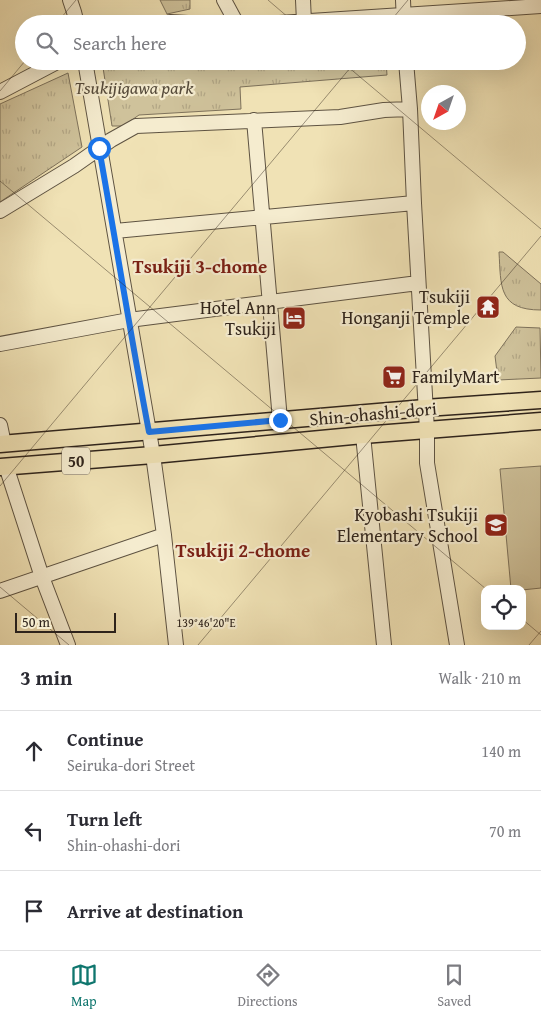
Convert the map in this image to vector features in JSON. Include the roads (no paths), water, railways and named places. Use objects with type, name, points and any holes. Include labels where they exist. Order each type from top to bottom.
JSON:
[{"type":"main road","name":"Shin-ohashi-dori","points":[[2,444],[541,400]]},
{"type":"main road","name":"Shin-ohashi-dori","points":[[3,467],[541,421]]},
{"type":"street","points":[[70,0],[75,15]]},
{"type":"street","points":[[224,0],[232,15]]},
{"type":"street","points":[[303,0],[304,15]]},
{"type":"street","points":[[403,0],[404,15]]},
{"type":"street","points":[[427,15],[473,5],[541,6]]},
{"type":"street","points":[[0,92],[42,70]]},
{"type":"street","points":[[86,70],[153,455],[176,645]]},
{"type":"street","points":[[407,70],[427,430],[427,463],[457,645]]},
{"type":"street","points":[[0,212],[74,166],[111,140],[136,126],[340,117],[384,110],[410,109]]},
{"type":"street","points":[[254,120],[280,420]]},
{"type":"street","points":[[115,231],[414,203]]},
{"type":"street","points":[[0,344],[129,320],[418,282]]},
{"type":"street","points":[[0,425],[2,444]]},
{"type":"street","points":[[362,435],[384,645]]},
{"type":"street","points":[[3,467],[68,645]]},
{"type":"street","points":[[0,591],[164,535]]},
{"type":"place","name":"Tsukiji Honganji Temple","points":[[488,307]]},
{"type":"place","name":"Hotel Ann Tsukiji","points":[[294,318]]},
{"type":"place","name":"FamilyMart","points":[[394,377]]},
{"type":"place","name":"Kyobashi Tsukiji Elementary School","points":[[496,525]]},
{"type":"district","name":"Tsukiji 3-chome","points":[[200,266]]},
{"type":"district","name":"Tsukiji 2-chome","points":[[243,550]]},
{"type":"park label","name":"Tsukijigawa park","points":[[134,88]]}]
